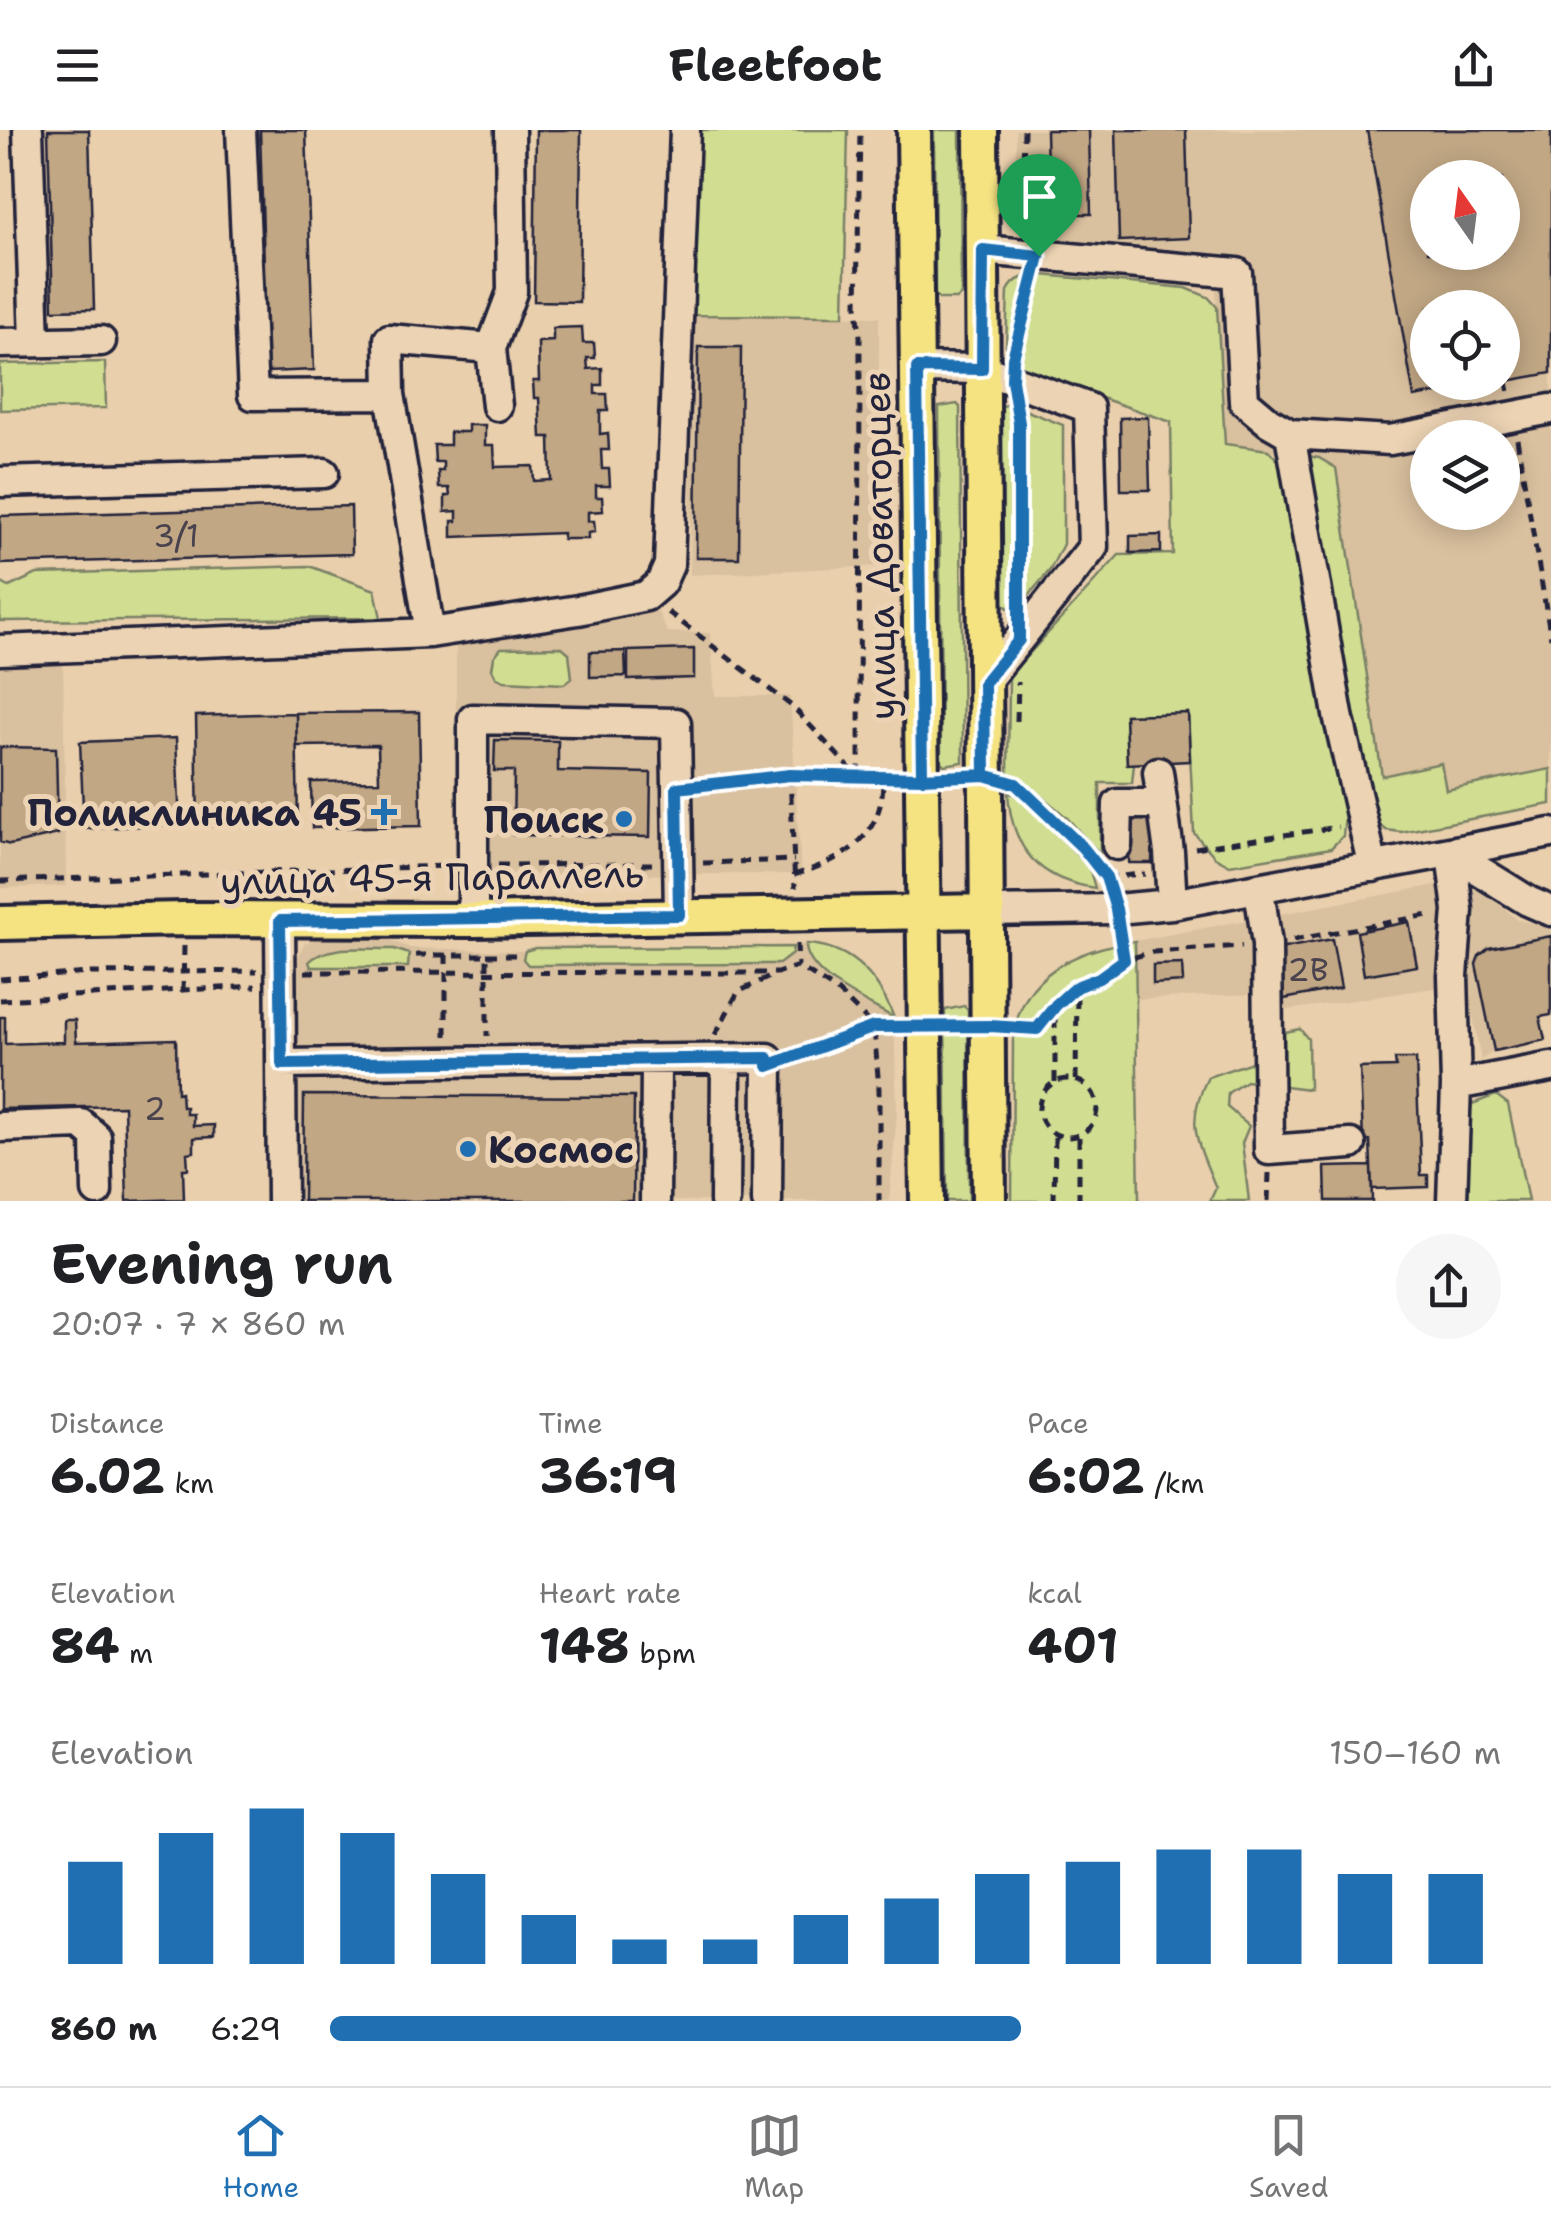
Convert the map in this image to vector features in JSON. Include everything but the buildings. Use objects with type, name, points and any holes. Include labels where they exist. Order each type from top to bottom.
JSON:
[{"type":"main road","name":"улица Доваторцев","points":[[914,130],[927,1201]]},
{"type":"main road","points":[[981,130],[983,250],[997,374],[984,683],[1006,775],[988,911],[989,1201]]},
{"type":"main road","name":"улица 45-я Параллель","points":[[0,922],[474,920],[988,911]]},
{"type":"street","points":[[28,130],[35,342]]},
{"type":"street","points":[[241,130],[253,395],[390,394]]},
{"type":"street","points":[[497,406],[491,348],[512,292],[510,130]]},
{"type":"street","points":[[0,650],[430,633],[646,596],[662,583],[669,565],[685,130]]},
{"type":"street","points":[[983,250],[1236,273],[1244,401],[1268,422],[1290,434],[1390,440],[1551,409]]},
{"type":"street","points":[[430,633],[390,394],[389,339],[491,348]]},
{"type":"street","points":[[0,343],[101,340]]},
{"type":"street","points":[[917,368],[997,374],[1089,408],[1092,547],[984,683]]},
{"type":"street","points":[[1290,434],[1338,715],[1370,857]]},
{"type":"street","points":[[0,482],[324,472]]},
{"type":"street","points":[[474,920],[473,719],[676,723],[679,915]]},
{"type":"street","points":[[1158,772],[1172,904]]},
{"type":"street","points":[[1117,845],[1118,804],[1161,804]]},
{"type":"street","points":[[988,911],[1172,904],[1259,890],[1370,857],[1450,853],[1551,833]]},
{"type":"street","points":[[1450,853],[1458,910],[1453,976],[1456,1085],[1452,1201]]},
{"type":"street","points":[[1450,853],[1551,911]]},
{"type":"street","points":[[1259,890],[1266,944],[1269,1150],[1351,1144]]},
{"type":"street","points":[[280,921],[282,1201]]},
{"type":"street","points":[[282,1064],[768,1058],[768,1201]]},
{"type":"street","points":[[714,1059],[726,1201]]},
{"type":"street","points":[[655,1201],[656,1060]]},
{"type":"street","points":[[1456,1085],[1551,1068]]},
{"type":"street","points":[[0,1127],[80,1124],[96,1138],[97,1190]]},
{"type":"path","points":[[859,778],[860,130]]},
{"type":"path","points":[[1017,730],[1019,423],[997,374],[1013,358],[1039,256],[1040,242],[1022,217],[1024,130]]},
{"type":"path","points":[[1510,400],[1551,638]]},
{"type":"path","points":[[646,596],[793,707],[859,778]]},
{"type":"path","points":[[0,880],[473,865],[794,860],[790,775]]},
{"type":"path","points":[[677,788],[790,775],[922,778]]},
{"type":"path","points":[[1006,775],[1083,848],[1106,877],[1124,960]]},
{"type":"path","points":[[794,875],[837,860],[867,835],[879,813],[883,776]]},
{"type":"path","points":[[1106,877],[1154,873],[1169,852],[1351,824],[1370,857]]},
{"type":"path","points":[[990,1026],[1037,1029],[1076,987],[1099,978],[1124,960],[1153,952],[1266,944],[1458,910]]},
{"type":"path","points":[[487,1061],[488,954]]},
{"type":"path","points":[[416,955],[516,955]]},
{"type":"path","points":[[446,955],[446,1061]]},
{"type":"path","points":[[714,1059],[738,992],[798,966],[838,991],[874,1027],[879,1089],[879,1201]]},
{"type":"path","points":[[0,979],[91,973],[777,974]]},
{"type":"path","points":[[0,1000],[248,988],[280,974]]},
{"type":"path","points":[[1076,987],[1076,1080]]},
{"type":"path","points":[[1055,1082],[1056,1005]]},
{"type":"path","points":[[768,1066],[874,1027],[926,1029]]},
{"type":"path","points":[[1076,1080],[1086,1084],[1095,1095],[1095,1121],[1079,1135],[1056,1135],[1042,1121],[1038,1108],[1041,1096],[1055,1082],[1076,1080]]},
{"type":"path","points":[[1054,1201],[1056,1135]]},
{"type":"path","points":[[1079,1135],[1079,1201]]},
{"type":"shaded area","points":[[1016,130],[1551,130],[1551,804],[1401,832],[1386,830],[1308,457],[1225,444],[1214,260],[1039,249],[1016,226]]},
{"type":"shaded area","points":[[692,315],[879,317],[878,566],[690,575]]},
{"type":"shaded area","points":[[655,606],[667,632],[710,633],[715,696],[790,696],[801,874],[456,875],[456,632]]},
{"type":"shaded area","points":[[0,656],[63,656],[66,886],[0,888]]},
{"type":"shaded area","points":[[1469,879],[1518,920],[1551,927],[1551,1015],[1540,1018],[1545,1040],[1494,1051],[1481,1060],[1467,983],[1274,1012],[1275,993],[1137,999],[1135,941]]},
{"type":"shaded area","points":[[317,939],[387,939],[410,948],[525,951],[806,944],[825,945],[845,953],[877,983],[894,1018],[897,1113],[889,1201],[294,1201],[294,963],[305,943]]},
{"type":"green space","points":[[698,130],[848,130],[844,316],[692,315]]},
{"type":"green space","points":[[934,130],[960,130],[961,295],[957,299],[939,299],[935,295]]},
{"type":"green space","points":[[1042,275],[1186,288],[1208,297],[1217,307],[1225,444],[1268,450],[1284,466],[1345,814],[1343,836],[1331,848],[1230,865],[1215,857],[1194,833],[1188,713],[1125,716],[1127,763],[1134,764],[1132,783],[1100,783],[1100,853],[1053,806],[1008,775],[1009,676],[1119,555],[1173,554],[1171,422],[1023,371],[1006,346],[1008,291],[1022,278]]},
{"type":"green space","points":[[105,362],[106,408],[0,410],[0,364]]},
{"type":"green space","points":[[957,404],[963,762],[944,765],[939,407]]},
{"type":"green space","points":[[1012,405],[1063,425],[1063,544],[1050,570],[1023,602],[1008,608],[1001,602],[998,406]]},
{"type":"green space","points":[[1308,456],[1336,468],[1382,776],[1441,763],[1446,790],[1551,769],[1551,804],[1401,832],[1386,830],[1377,822],[1347,711]]},
{"type":"green space","points":[[309,566],[375,590],[381,618],[0,621],[0,582],[9,587],[37,574]]},
{"type":"green space","points":[[562,647],[569,653],[572,678],[564,684],[504,681],[492,669],[501,648]]},
{"type":"green space","points":[[1008,793],[1019,795],[1089,867],[1095,888],[1058,878],[1032,859],[1015,831]]},
{"type":"green space","points":[[1135,941],[1139,1201],[1012,1201],[1013,1041],[1026,998],[1039,982],[1072,958]]},
{"type":"green space","points":[[806,944],[837,951],[861,966],[880,989],[894,1018],[827,977],[808,956]]},
{"type":"green space","points":[[793,947],[792,954],[779,964],[528,965],[523,959],[525,951],[535,948]]},
{"type":"green space","points":[[394,949],[409,954],[408,967],[311,967],[309,962],[337,950]]},
{"type":"green space","points":[[964,1006],[968,1010],[969,1201],[947,1201],[945,1010]]},
{"type":"green space","points":[[1300,1029],[1308,1039],[1309,1089],[1246,1081],[1228,1093],[1227,1107],[1249,1126],[1242,1143],[1249,1201],[1210,1201],[1216,1188],[1199,1145],[1195,1120],[1208,1077],[1255,1061],[1276,1034]]},
{"type":"green space","points":[[1496,1095],[1508,1104],[1528,1201],[1461,1201],[1462,1129],[1472,1104]]},
{"type":"place","name":"Поликлиника 45","points":[[384,812]]},
{"type":"place","name":"Поиск","points":[[624,819]]},
{"type":"place","name":"Космос","points":[[468,1149]]},
{"type":"route","points":[[1039,256],[983,250],[982,369],[917,368],[922,778],[985,775],[1016,784],[1083,848],[1106,877],[1124,960],[1099,978],[1076,987],[1037,1029],[874,1027],[768,1066],[768,1058],[282,1064],[280,921],[679,915],[677,788],[790,775],[859,778],[883,776],[922,778],[952,778],[985,775],[984,683],[1019,640],[1019,423],[1012,380],[1013,358],[1039,256]]}]
